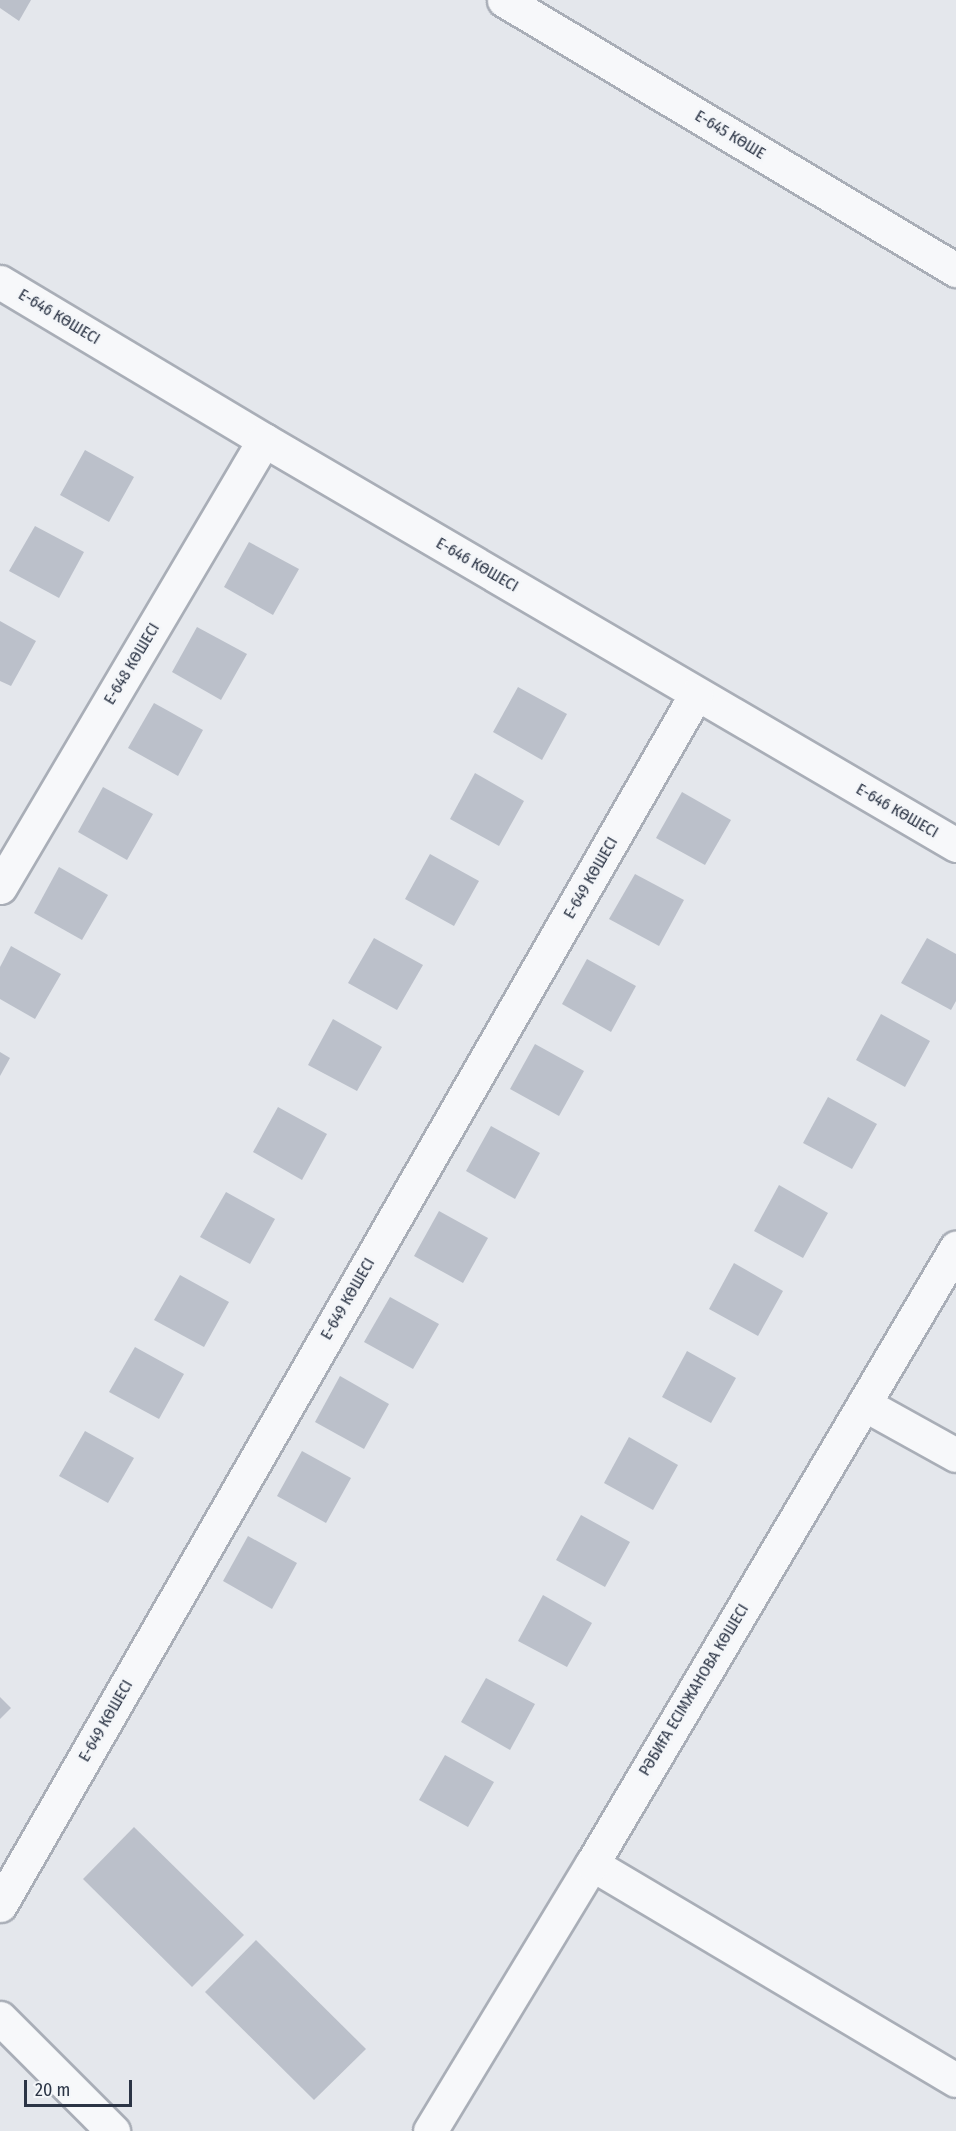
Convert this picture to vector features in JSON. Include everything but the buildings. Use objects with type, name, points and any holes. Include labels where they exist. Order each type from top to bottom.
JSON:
[{"type":"street","name":"Е-645 КӨШЕ","points":[[504,0],[956,270]]},
{"type":"street","name":"Е-646 КӨШЕСІ","points":[[0,282],[264,440],[956,845]]},
{"type":"street","name":"Е-648 КӨШЕСІ","points":[[0,887],[264,440]]},
{"type":"street","name":"Е-649 КӨШЕСІ","points":[[0,1905],[696,694]]},
{"type":"street","name":"РӘБИҒА ЕСІМЖАНОВА КӨШЕСІ","points":[[430,2131],[592,1864],[956,1248]]},
{"type":"street","points":[[864,1404],[956,1455]]},
{"type":"street","points":[[592,1864],[956,2080]]},
{"type":"street","points":[[0,2018],[114,2131]]}]
